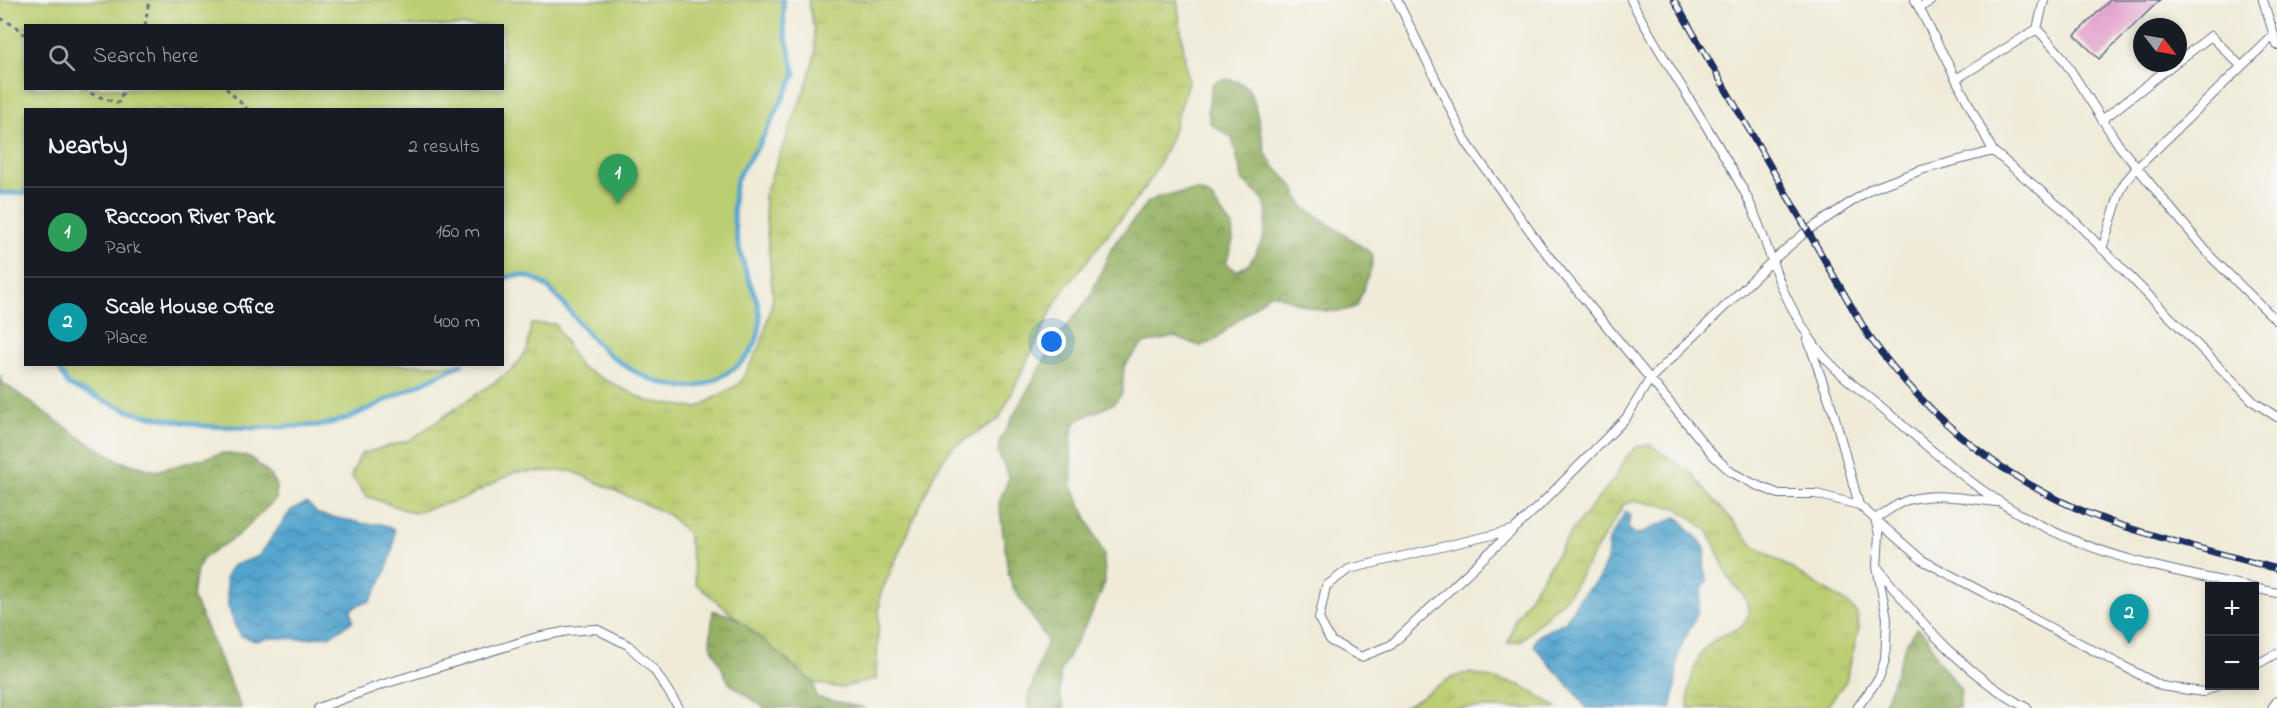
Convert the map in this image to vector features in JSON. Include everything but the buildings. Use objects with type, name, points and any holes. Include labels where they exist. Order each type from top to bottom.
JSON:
[{"type":"lane","points":[[1397,0],[1467,143],[1542,248],[1713,455],[1731,472],[1755,485],[1779,494],[1816,494],[1859,505],[1922,560],[2161,686],[2203,692],[2207,690]]},
{"type":"lane","points":[[1631,0],[1656,47],[1746,196],[1784,292],[1802,325],[1817,348],[1837,369],[1924,444],[1999,502],[2053,532],[2107,553],[2160,569],[2227,582]]},
{"type":"lane","points":[[1915,0],[1993,151],[2067,213],[2254,402],[2277,417]]},
{"type":"lane","points":[[1920,9],[1932,0]]},
{"type":"lane","points":[[1956,79],[2037,28],[2044,0]]},
{"type":"lane","points":[[2263,0],[2277,45]]},
{"type":"lane","points":[[2037,28],[2060,54],[2120,147],[2137,168],[2211,257],[2277,321]]},
{"type":"lane","points":[[2102,249],[2125,182],[2274,35]]},
{"type":"lane","points":[[2187,54],[2211,36],[2241,66]]},
{"type":"lane","points":[[2102,120],[2164,72]]},
{"type":"lane","points":[[1513,530],[1349,569],[1326,586],[1319,619],[1331,641],[1360,657],[1391,645],[1513,530],[1626,418],[1650,379],[1773,260],[1807,231],[1871,189],[1921,170],[1993,151]]},
{"type":"lane","points":[[1802,325],[1834,414],[1859,505]]},
{"type":"lane","points":[[1875,519],[1906,500],[1954,497],[1999,502]]},
{"type":"lane","points":[[1857,708],[1880,678],[1885,660],[1887,618],[1877,567],[1879,534],[1875,519]]},
{"type":"lane","points":[[1877,567],[1916,617],[1964,665],[2027,708]]},
{"type":"lane","points":[[2259,589],[2277,593]]},
{"type":"lane","points":[[318,708],[381,685],[537,637],[596,629],[628,645],[655,671],[679,708]]},
{"type":"lane","points":[[2259,663],[2277,653]]},
{"type":"lane","points":[[2272,708],[2277,701]]},
{"type":"path","points":[[145,24],[150,0]]},
{"type":"path","points":[[0,18],[17,27],[24,34]]},
{"type":"path","points":[[86,90],[118,103],[124,90]]},
{"type":"path","points":[[228,90],[246,108]]},
{"type":"green space","points":[[0,0],[783,0],[784,29],[795,74],[760,143],[739,174],[733,198],[736,234],[745,269],[757,301],[760,316],[759,329],[751,351],[744,360],[723,376],[695,386],[662,383],[645,377],[601,347],[544,284],[524,276],[504,279],[504,108],[24,108],[24,193],[0,193]]},
{"type":"green space","points":[[808,0],[1177,0],[1188,83],[1171,137],[1160,162],[1145,188],[1059,296],[999,419],[952,448],[936,470],[880,595],[876,679],[840,688],[814,683],[696,584],[688,534],[669,515],[572,471],[515,472],[465,498],[413,513],[366,496],[351,476],[361,454],[410,440],[513,369],[527,350],[531,324],[555,324],[580,367],[647,401],[697,408],[739,384],[761,345],[773,299],[764,196],[808,80],[815,54],[814,29]]},
{"type":"green space","points":[[1224,79],[1237,81],[1248,88],[1254,101],[1266,154],[1292,185],[1304,207],[1373,254],[1371,269],[1357,306],[1346,310],[1324,311],[1271,293],[1212,342],[1200,346],[1174,337],[1143,344],[1124,366],[1122,394],[1113,404],[1076,421],[1071,435],[1072,486],[1104,555],[1105,582],[1096,605],[1060,672],[1060,696],[1064,708],[1028,708],[1028,698],[1047,640],[1012,586],[1008,571],[999,503],[1009,477],[998,453],[1000,440],[1055,341],[1090,297],[1112,247],[1148,202],[1160,196],[1186,192],[1199,191],[1210,196],[1232,227],[1233,240],[1226,264],[1237,271],[1249,264],[1263,240],[1267,213],[1263,199],[1243,181],[1232,138],[1210,123],[1208,110],[1212,84]]},
{"type":"green space","points":[[58,366],[460,366],[351,417],[323,425],[257,428],[205,426],[134,413],[68,385]]},
{"type":"green space","points":[[0,375],[2,382],[84,440],[120,461],[156,471],[223,453],[250,457],[270,475],[276,486],[276,499],[237,536],[204,557],[197,569],[193,597],[241,708],[7,708],[0,705]]},
{"type":"green space","points":[[1649,444],[1691,473],[1753,545],[1849,604],[1857,614],[1859,627],[1846,681],[1826,708],[1688,708],[1693,672],[1701,654],[1713,641],[1743,626],[1749,613],[1746,599],[1729,578],[1708,531],[1678,508],[1637,501],[1624,504],[1569,594],[1521,641],[1508,643],[1515,619],[1574,528],[1615,478],[1627,456],[1636,447]]},
{"type":"green space","points":[[713,610],[735,617],[814,683],[816,697],[865,708],[765,708],[729,683],[710,643]]},
{"type":"green space","points":[[1917,628],[1927,635],[1937,659],[1961,690],[1959,708],[1880,708],[1891,688],[1906,645]]},
{"type":"green space","points":[[1469,673],[1520,685],[1558,708],[1401,708],[1451,678]]},
{"type":"water","points":[[307,503],[318,514],[366,524],[381,524],[394,529],[391,557],[380,584],[370,601],[351,610],[353,621],[332,635],[255,641],[241,636],[234,624],[228,605],[226,577],[232,566],[259,556],[291,510]]},
{"type":"water","points":[[1626,511],[1630,516],[1628,528],[1633,533],[1639,534],[1676,517],[1679,518],[1702,543],[1705,550],[1703,568],[1708,580],[1702,588],[1696,616],[1680,650],[1671,708],[1586,708],[1534,645],[1540,634],[1565,622],[1580,598],[1599,578],[1607,560],[1609,540]]},
{"type":"waterway","points":[[504,279],[524,276],[544,284],[601,347],[614,358],[645,377],[662,383],[695,386],[710,382],[723,376],[744,360],[756,340],[760,316],[739,246],[734,222],[733,198],[739,174],[760,143],[795,74],[784,29],[783,0]]},
{"type":"waterway","points":[[0,193],[24,193]]},
{"type":"waterway","points":[[58,366],[68,385],[134,413],[205,426],[257,428],[323,425],[351,417],[458,366]]},
{"type":"railway","points":[[1674,0],[1868,335],[1893,367],[1947,424],[2007,471],[2076,508],[2154,536],[2277,569]]},
{"type":"place","name":"Raccoon River Park","points":[[618,204]]},
{"type":"place","name":"Scale House Office","points":[[2129,644]]}]
